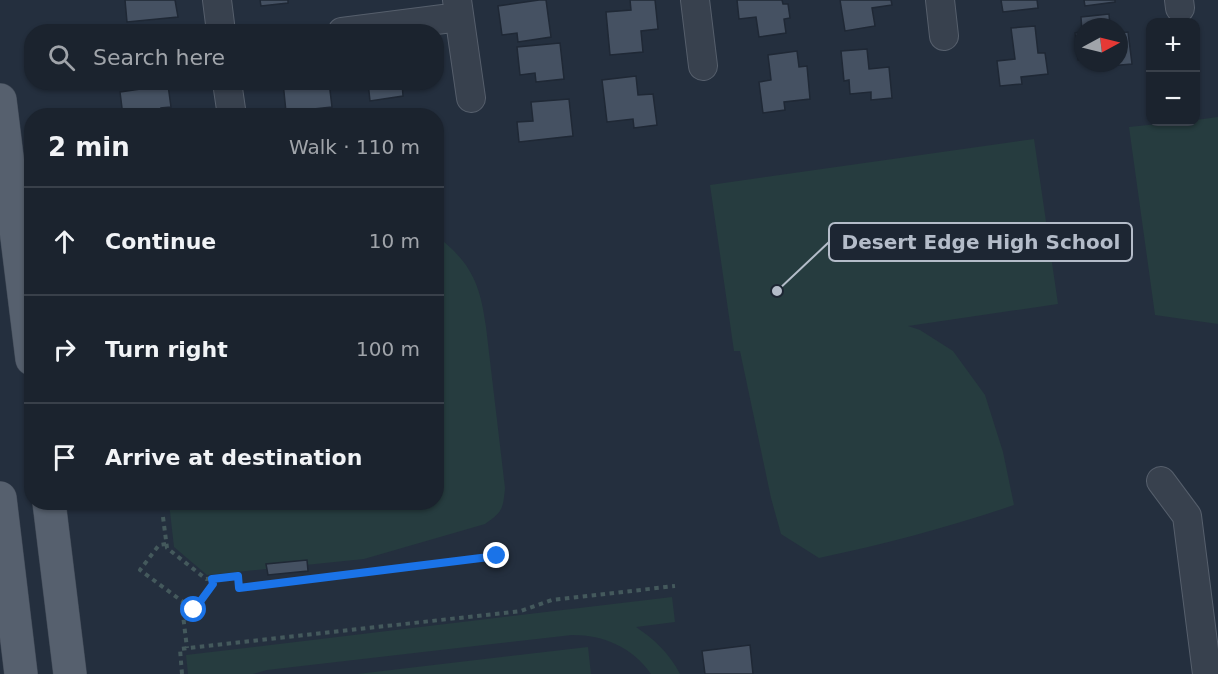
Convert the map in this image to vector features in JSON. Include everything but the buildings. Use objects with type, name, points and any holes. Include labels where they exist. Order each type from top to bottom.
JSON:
[{"type":"main road","points":[[0,100],[24,294]]},
{"type":"main road","points":[[0,498],[21,674]]},
{"type":"main road","points":[[50,510],[70,674]]},
{"type":"street","points":[[217,0],[220,24]]},
{"type":"street","points":[[695,0],[703,66]]},
{"type":"street","points":[[940,0],[944,36]]},
{"type":"street","points":[[381,24],[458,8],[471,98]]},
{"type":"street","points":[[228,90],[231,108]]},
{"type":"street","points":[[1161,481],[1187,516],[1207,674]]},
{"type":"path","points":[[163,517],[167,548],[206,579],[238,576],[239,588],[497,556],[501,547]]},
{"type":"path","points":[[166,544],[159,545],[140,570],[194,610],[213,584],[212,579]]},
{"type":"path","points":[[182,674],[180,649],[521,611],[552,600],[675,586]]},
{"type":"path","points":[[183,602],[187,648]]},
{"type":"green space","points":[[1218,117],[1218,324],[1155,315],[1129,127],[1200,126],[1200,119]]},
{"type":"green space","points":[[1034,139],[1058,304],[908,326],[920,330],[953,351],[985,395],[1003,452],[1014,505],[966,521],[819,558],[781,534],[771,498],[740,351],[734,351],[710,185]]},
{"type":"green space","points":[[444,242],[449,246],[466,266],[481,299],[505,488],[501,510],[485,524],[364,559],[207,575],[174,547],[170,510],[444,510]]},
{"type":"green space","points":[[672,597],[675,622],[636,627],[661,648],[680,674],[651,674],[635,657],[616,644],[595,637],[572,635],[267,670],[253,674],[188,674],[186,655]]},
{"type":"green space","points":[[588,647],[591,674],[357,674]]},
{"type":"place","name":"Desert Edge High School","points":[[777,291]]},
{"type":"route","points":[[194,610],[213,584],[212,579],[238,576],[239,588],[497,556]]}]
